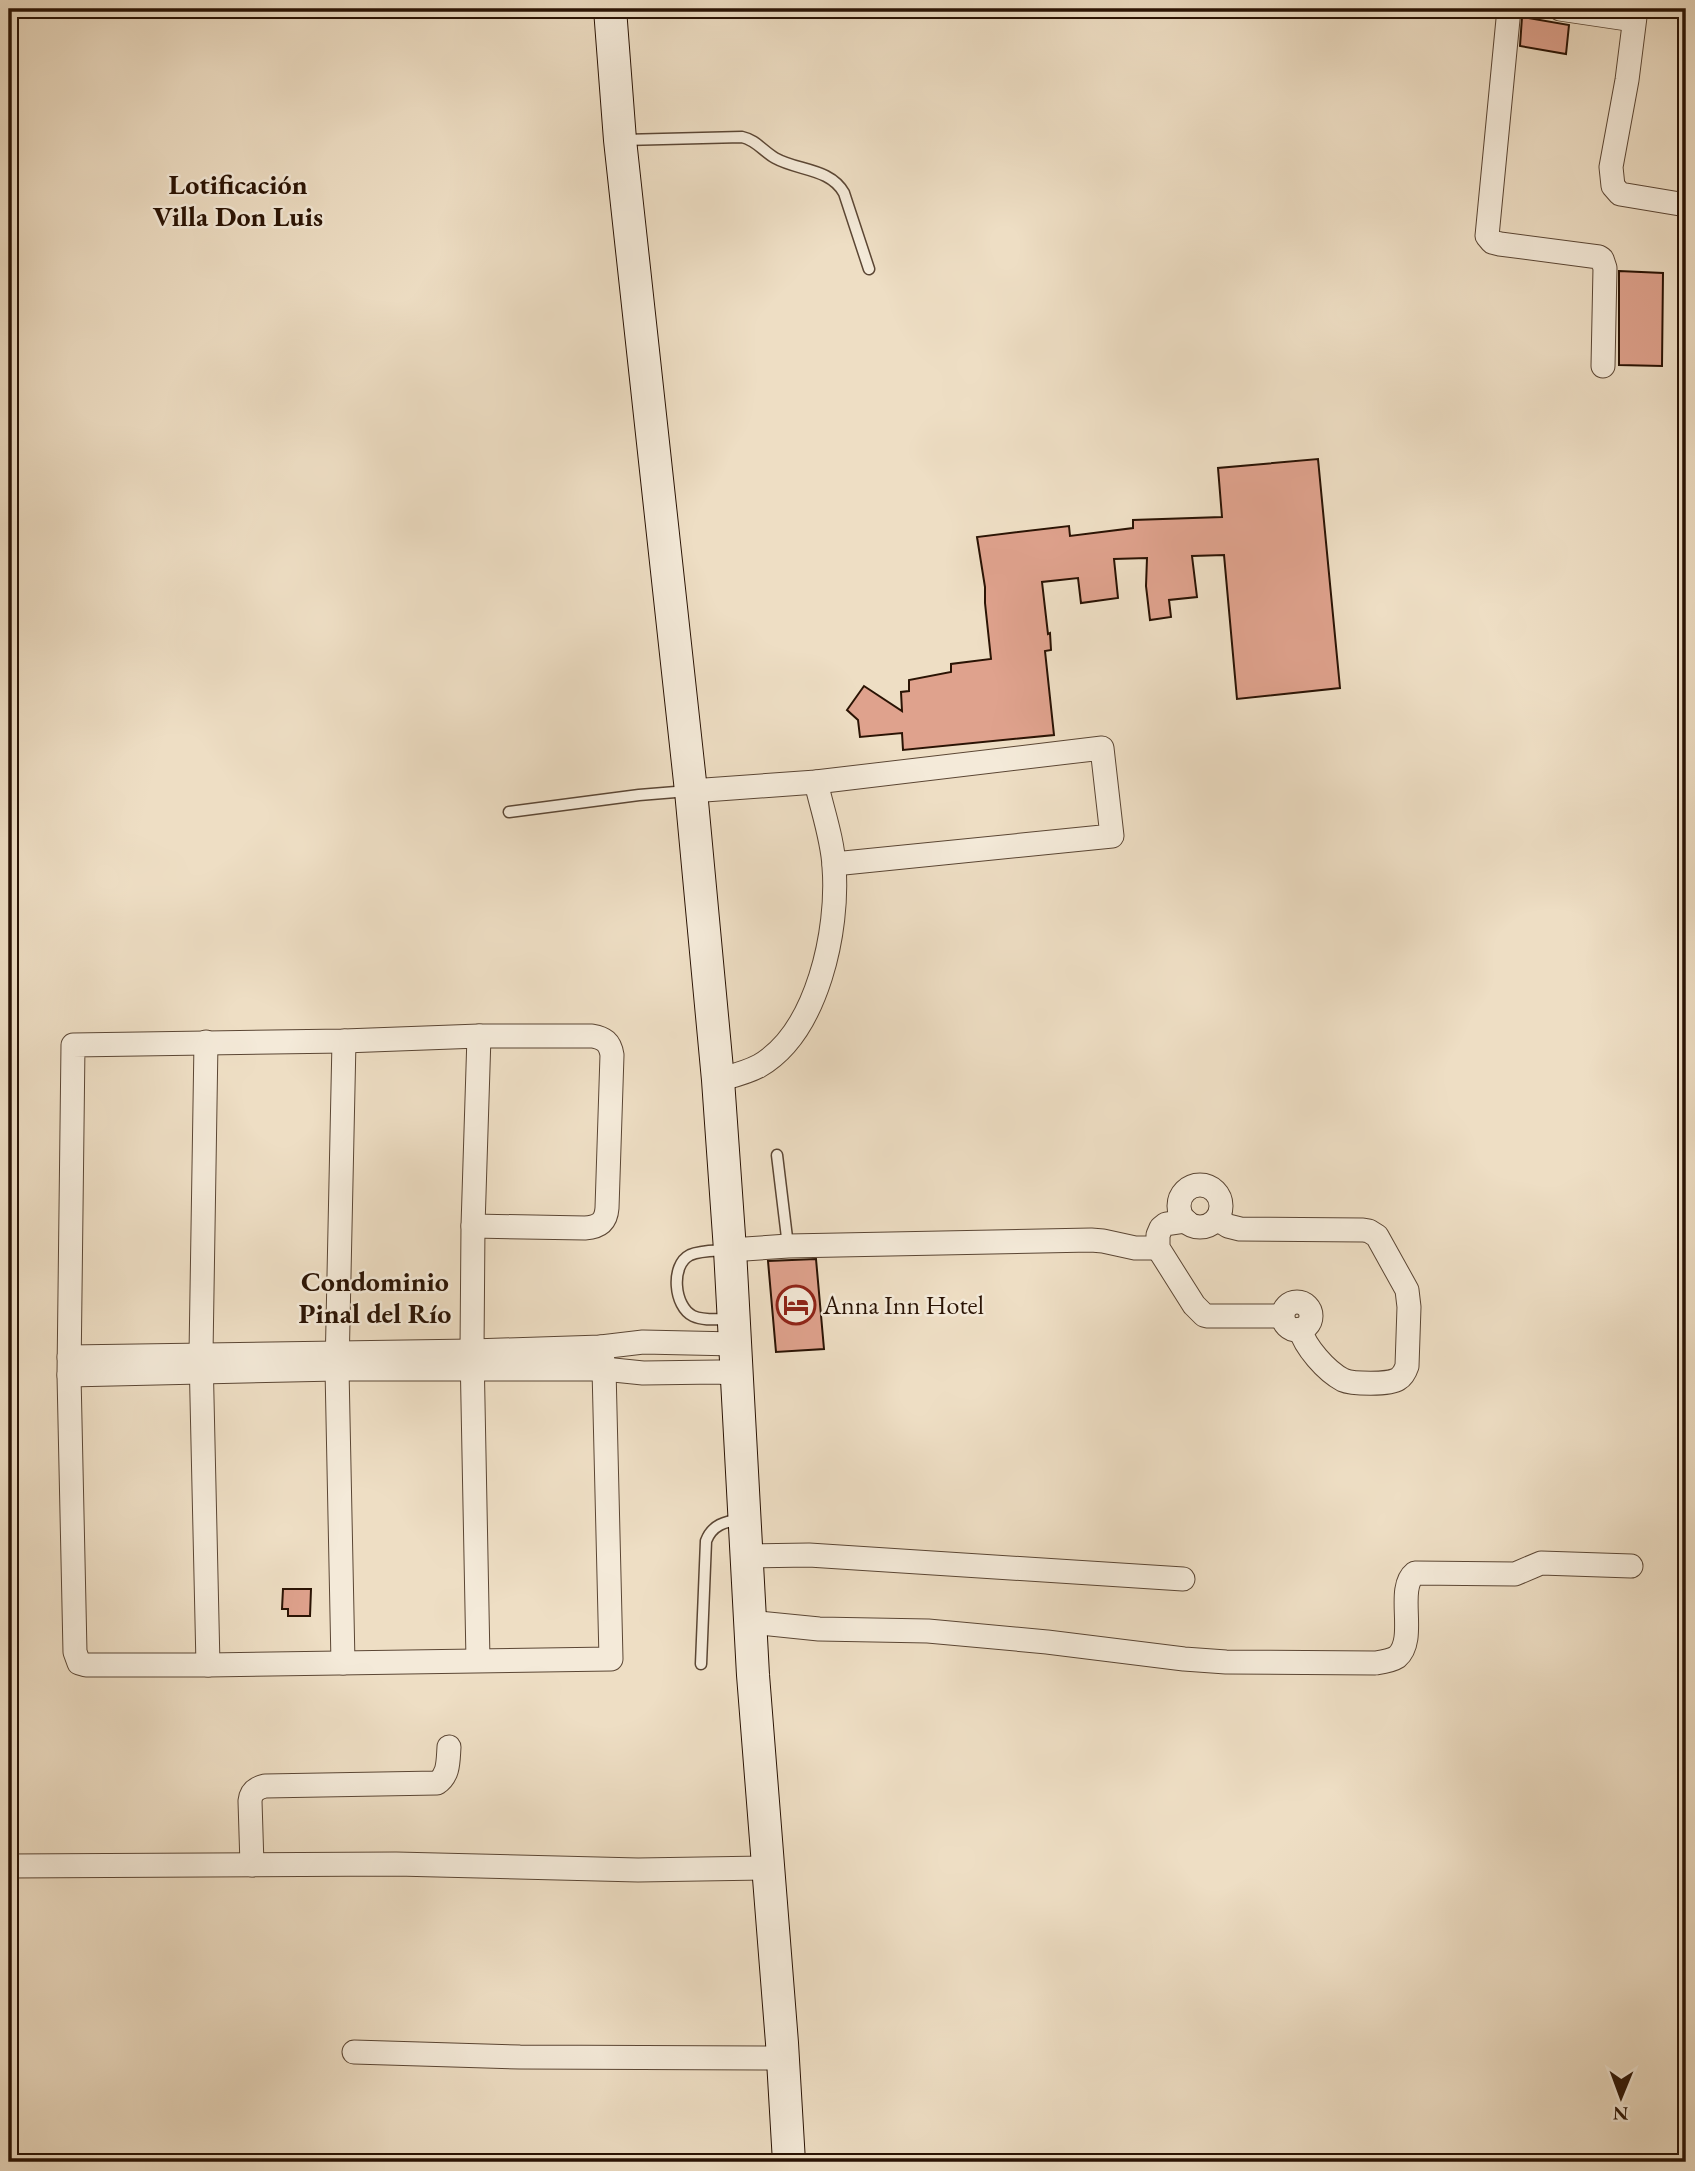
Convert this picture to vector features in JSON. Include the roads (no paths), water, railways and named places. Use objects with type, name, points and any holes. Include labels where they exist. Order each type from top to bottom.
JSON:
[{"type":"main road","points":[[610,9],[620,141],[691,791],[718,1080],[750,1622],[789,2162]]},
{"type":"street","points":[[1508,9],[1487,236],[1492,242],[1500,244],[1602,259],[1605,268],[1603,366]]},
{"type":"street","points":[[1560,9],[1635,14],[1627,80],[1611,167],[1613,186],[1620,194],[1686,205]]},
{"type":"street","points":[[691,791],[816,782],[1102,748],[1112,836],[834,864]]},
{"type":"street","points":[[718,1080],[760,1065],[787,1041],[801,1020],[817,985],[833,923],[834,864],[816,782]]},
{"type":"street","points":[[478,1660],[472,1360],[479,1036]]},
{"type":"street","points":[[473,1226],[585,1228],[598,1226],[603,1222],[607,1208],[612,1055],[607,1042],[592,1037],[479,1036],[73,1045],[69,1366],[70,1513],[76,1660],[86,1665],[208,1665],[611,1659],[603,1358]]},
{"type":"street","points":[[343,1663],[337,1360],[344,1041]]},
{"type":"street","points":[[206,1042],[201,1364],[208,1665]]},
{"type":"street","points":[[1186,1221],[1180,1209],[1182,1195],[1200,1185],[1213,1190],[1221,1200],[1222,1207],[1212,1224],[1199,1227],[1186,1221],[1166,1224],[1158,1235],[1158,1248],[1194,1305],[1204,1315],[1291,1323],[1317,1359],[1344,1380],[1385,1383],[1399,1379],[1404,1374],[1408,1354],[1408,1290],[1377,1236],[1363,1230],[1240,1229],[1217,1219]]},
{"type":"street","points":[[730,1250],[788,1246],[1091,1240],[1114,1242],[1135,1248],[1158,1248]]},
{"type":"street","points":[[69,1366],[603,1358],[643,1342],[735,1345]]},
{"type":"street","points":[[679,1343],[680,1372]]},
{"type":"street","points":[[603,1358],[643,1373],[680,1372],[735,1345]]},
{"type":"street","points":[[748,1556],[809,1555],[1183,1579]]},
{"type":"street","points":[[750,1622],[819,1629],[928,1631],[1226,1662],[1376,1663],[1391,1660],[1401,1651],[1406,1636],[1409,1580],[1415,1573],[1515,1574],[1541,1563],[1632,1566]]},
{"type":"street","points":[[252,1865],[250,1801],[256,1789],[265,1786],[437,1783],[446,1772],[449,1747]]},
{"type":"street","points":[[9,1866],[450,1864],[638,1870],[769,1868]]},
{"type":"street","points":[[354,2052],[520,2057],[783,2059]]},
{"type":"lane","points":[[620,141],[742,137],[751,139],[784,162],[825,175],[839,185],[844,193],[869,269]]},
{"type":"lane","points":[[509,813],[639,795],[691,791]]},
{"type":"lane","points":[[778,1155],[788,1246]]},
{"type":"lane","points":[[730,1250],[704,1251],[684,1259],[678,1272],[678,1291],[684,1310],[702,1319],[735,1345]]},
{"type":"lane","points":[[701,1664],[706,1541],[718,1525],[744,1520]]},
{"type":"place","name":"Anna Inn Hotel","points":[[796,1305]]},
{"type":"district","name":"Lotificación Villa Don Luis","points":[[238,200]]},
{"type":"district","name":"Condominio Pinal del Río","points":[[375,1297]]}]
